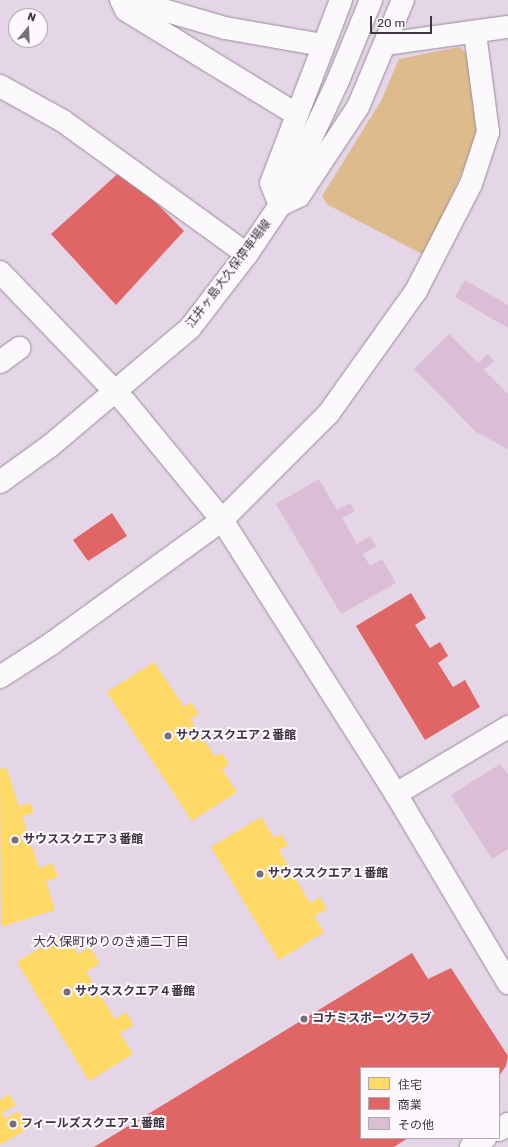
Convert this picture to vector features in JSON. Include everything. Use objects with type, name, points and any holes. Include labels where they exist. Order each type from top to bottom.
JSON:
[{"type":"street","points":[[121,0],[126,10],[296,114]]},
{"type":"street","points":[[129,0],[225,28],[322,45]]},
{"type":"street","points":[[341,0],[322,45],[271,184],[280,205],[299,196],[358,107],[403,0]]},
{"type":"street","name":"江井ヶ島大久保停車場線","points":[[0,482],[50,446],[116,392],[190,328],[247,254],[280,205],[337,83],[371,0]]},
{"type":"street","points":[[385,44],[475,33],[508,27]]},
{"type":"street","points":[[0,677],[51,644],[222,520],[329,413],[416,291],[446,236],[471,184],[488,132],[475,33]]},
{"type":"street","points":[[0,86],[63,121],[247,254]]},
{"type":"street","points":[[0,272],[116,392],[222,520],[396,794],[508,983]]},
{"type":"street","points":[[0,362],[19,348]]},
{"type":"street","points":[[396,794],[508,727]]},
{"type":"street","points":[[470,1147],[484,1139]]},
{"type":"shaded area","points":[[459,47],[469,55],[482,127],[428,250],[422,254],[328,205],[322,196],[381,101],[399,59]]},
{"type":"building: 住宅","name":"サウススクエア２番館","points":[[154,662],[184,707],[191,702],[199,714],[190,719],[215,757],[222,753],[229,764],[222,769],[237,792],[192,821],[107,692]]},
{"type":"building: 住宅","name":"サウススクエア３番館","points":[[6,767],[19,806],[30,803],[34,813],[22,816],[39,868],[53,863],[58,877],[46,881],[55,910],[1,927],[0,769]]},
{"type":"building: 住宅","name":"サウススクエア１番館","points":[[261,817],[274,838],[281,834],[288,845],[279,850],[310,903],[320,897],[327,909],[314,916],[324,932],[279,960],[211,847]]},
{"type":"building: 住宅","name":"サウススクエア４番館","points":[[65,933],[78,954],[90,947],[100,963],[86,972],[115,1019],[126,1012],[134,1025],[120,1033],[133,1054],[89,1081],[17,962]]},
{"type":"building: 住宅","name":"フィールズスクエア１番館","points":[[9,1094],[16,1105],[2,1113],[5,1119],[19,1111],[29,1128],[0,1145],[0,1100]]},
{"type":"building: 商業","points":[[123,169],[184,231],[116,305],[51,234]]},
{"type":"building: 商業","points":[[112,513],[127,536],[88,561],[73,540]]},
{"type":"building: 商業","points":[[411,593],[426,618],[415,625],[430,648],[440,642],[448,656],[438,663],[453,687],[465,680],[480,707],[425,740],[356,626]]},
{"type":"building: 商業","points":[[412,953],[428,979],[451,968],[508,1056],[506,1066],[500,1075],[500,1067],[360,1067],[360,1139],[406,1139],[394,1147],[94,1147]]},
{"type":"building: その他","points":[[465,280],[508,305],[508,328],[455,297]]},
{"type":"building: その他","points":[[449,334],[478,363],[488,354],[494,361],[484,370],[508,394],[508,449],[476,432],[414,369]]},
{"type":"building: その他","points":[[319,479],[337,510],[350,503],[355,511],[342,518],[357,544],[370,536],[376,546],[363,554],[370,566],[382,559],[396,583],[341,614],[276,504]]},
{"type":"building: その他","points":[[500,764],[508,774],[508,849],[492,859],[451,795]]},
{"type":"place","name":"サウススクエア２番館","points":[[168,736]]},
{"type":"place","name":"サウススクエア３番館","points":[[15,840]]},
{"type":"place","name":"サウススクエア１番館","points":[[260,874]]},
{"type":"place","name":"サウススクエア４番館","points":[[67,992]]},
{"type":"place","name":"コナミスポーツクラブ","points":[[304,1019]]},
{"type":"place","name":"フィールズスクエア１番館","points":[[13,1124]]},
{"type":"district","name":"大久保町ゆりのき通二丁目","points":[[111,942]]}]
